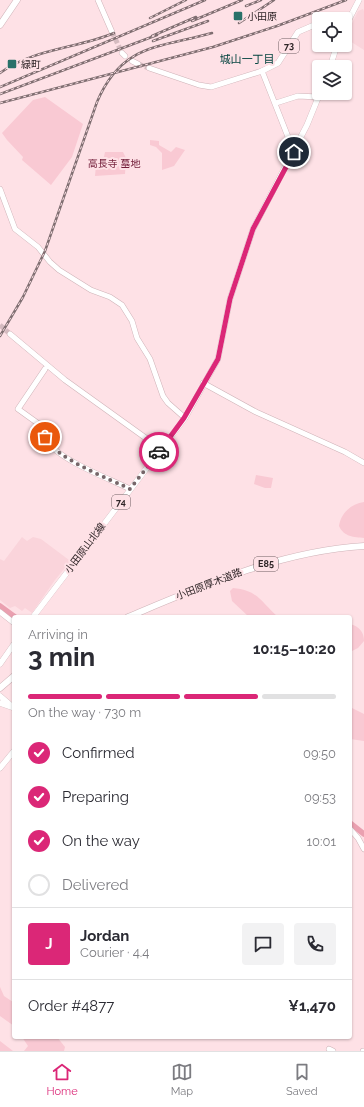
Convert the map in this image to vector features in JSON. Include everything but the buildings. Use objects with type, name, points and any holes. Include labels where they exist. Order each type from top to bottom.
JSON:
[{"type":"highway","points":[[0,25],[17,0]]},
{"type":"highway","name":"小田原厚木道路","points":[[133,615],[272,562],[311,553],[364,546]]},
{"type":"highway","name":"小田原厚木道路","points":[[142,615],[173,600],[272,566],[312,557],[364,550]]},
{"type":"highway","points":[[0,682],[12,673]]},
{"type":"highway","points":[[0,688],[12,678]]},
{"type":"main road","points":[[352,14],[359,0]]},
{"type":"main road","name":"73","points":[[262,71],[275,66],[298,32],[312,26]]},
{"type":"main road","name":"小田原山北線","points":[[35,615],[184,418],[218,359],[230,299],[253,229],[294,152],[317,100]]},
{"type":"main road","points":[[0,664],[12,647]]},
{"type":"main road","points":[[0,696],[12,706]]},
{"type":"main road","points":[[0,703],[12,707]]},
{"type":"main road","points":[[0,768],[12,753]]},
{"type":"street","points":[[98,0],[112,32]]},
{"type":"street","points":[[132,61],[138,64]]},
{"type":"street","points":[[149,68],[199,85],[210,87],[262,71],[294,152]]},
{"type":"street","points":[[276,104],[298,96],[312,95]]},
{"type":"street","points":[[0,189],[16,229],[38,247],[50,262],[59,270],[91,290],[110,297],[122,305],[132,322],[137,338],[150,359],[163,396],[168,403],[184,418]]},
{"type":"street","points":[[10,334],[65,380],[161,449]]},
{"type":"street","points":[[46,369],[18,409],[43,427],[47,441],[60,452],[91,472],[130,489]]},
{"type":"street","points":[[204,383],[256,412],[345,452],[364,463]]},
{"type":"street","points":[[0,612],[12,621]]},
{"type":"street","points":[[352,831],[364,849]]},
{"type":"shaded area","points":[[363,9],[364,11],[364,50],[352,42],[352,23],[358,11]]},
{"type":"shaded area","points":[[22,537],[27,541],[33,537],[41,539],[69,560],[69,563],[32,613],[25,608],[22,611],[15,606],[10,608],[0,600],[0,559],[4,561]]},
{"type":"green space","points":[[45,97],[83,124],[72,157],[51,185],[22,160],[23,157],[2,133],[33,100]]},
{"type":"green space","points":[[150,140],[159,141],[159,145],[171,152],[176,147],[185,150],[174,166],[162,170],[162,153],[156,147],[150,145]]},
{"type":"green space","name":"高長寺 墓地","points":[[105,152],[123,152],[126,158],[125,174],[95,176],[96,165],[102,166]]},
{"type":"green space","points":[[256,475],[273,478],[271,488],[265,488],[254,484]]},
{"type":"green space","points":[[364,502],[364,538],[353,537],[346,534],[339,526],[344,513],[351,507]]},
{"type":"green space","points":[[233,588],[241,589],[254,594],[276,615],[247,615],[232,601],[230,591]]},
{"type":"green space","points":[[352,625],[356,626],[363,635],[364,641],[358,648],[352,651]]},
{"type":"green space","points":[[352,708],[364,714],[364,741],[352,739]]},
{"type":"green space","points":[[0,987],[4,996],[12,1001],[12,1025],[0,1016]]},
{"type":"green space","points":[[23,1039],[59,1039],[65,1047],[64,1051],[24,1051],[28,1046]]},
{"type":"green space","points":[[0,1041],[13,1051],[0,1051]]},
{"type":"waterway","points":[[0,606],[12,615]]},
{"type":"waterway","points":[[352,825],[364,834]]},
{"type":"tunnel","points":[[112,32],[122,53]]},
{"type":"tunnel","points":[[138,64],[149,68]]},
{"type":"tunnel","points":[[0,325],[10,334]]},
{"type":"railway","points":[[150,18],[186,0]]},
{"type":"railway","points":[[0,87],[205,0]]},
{"type":"railway","points":[[192,21],[242,0]]},
{"type":"railway","points":[[246,6],[261,0]]},
{"type":"railway","points":[[239,23],[274,0]]},
{"type":"railway","points":[[0,103],[213,47],[277,26],[346,0]]},
{"type":"railway","points":[[152,36],[196,17]]},
{"type":"railway","points":[[153,41],[208,21]]},
{"type":"railway","points":[[0,73],[26,59],[114,33]]},
{"type":"railway","points":[[0,336],[23,297],[45,251],[97,102],[107,83],[118,68],[131,58],[144,51],[212,33]]},
{"type":"railway","points":[[0,94],[157,35]]},
{"type":"way so far","points":[[45,437],[49,444],[91,472],[130,489],[159,452]]},
{"type":"place","name":"小田原","points":[[238,16]]},
{"type":"place","name":"緑町","points":[[12,64]]},
{"type":"district","name":"城山一丁目","points":[[247,59]]},
{"type":"route","points":[[159,452],[184,418],[218,359],[230,299],[253,229],[294,152]]}]
